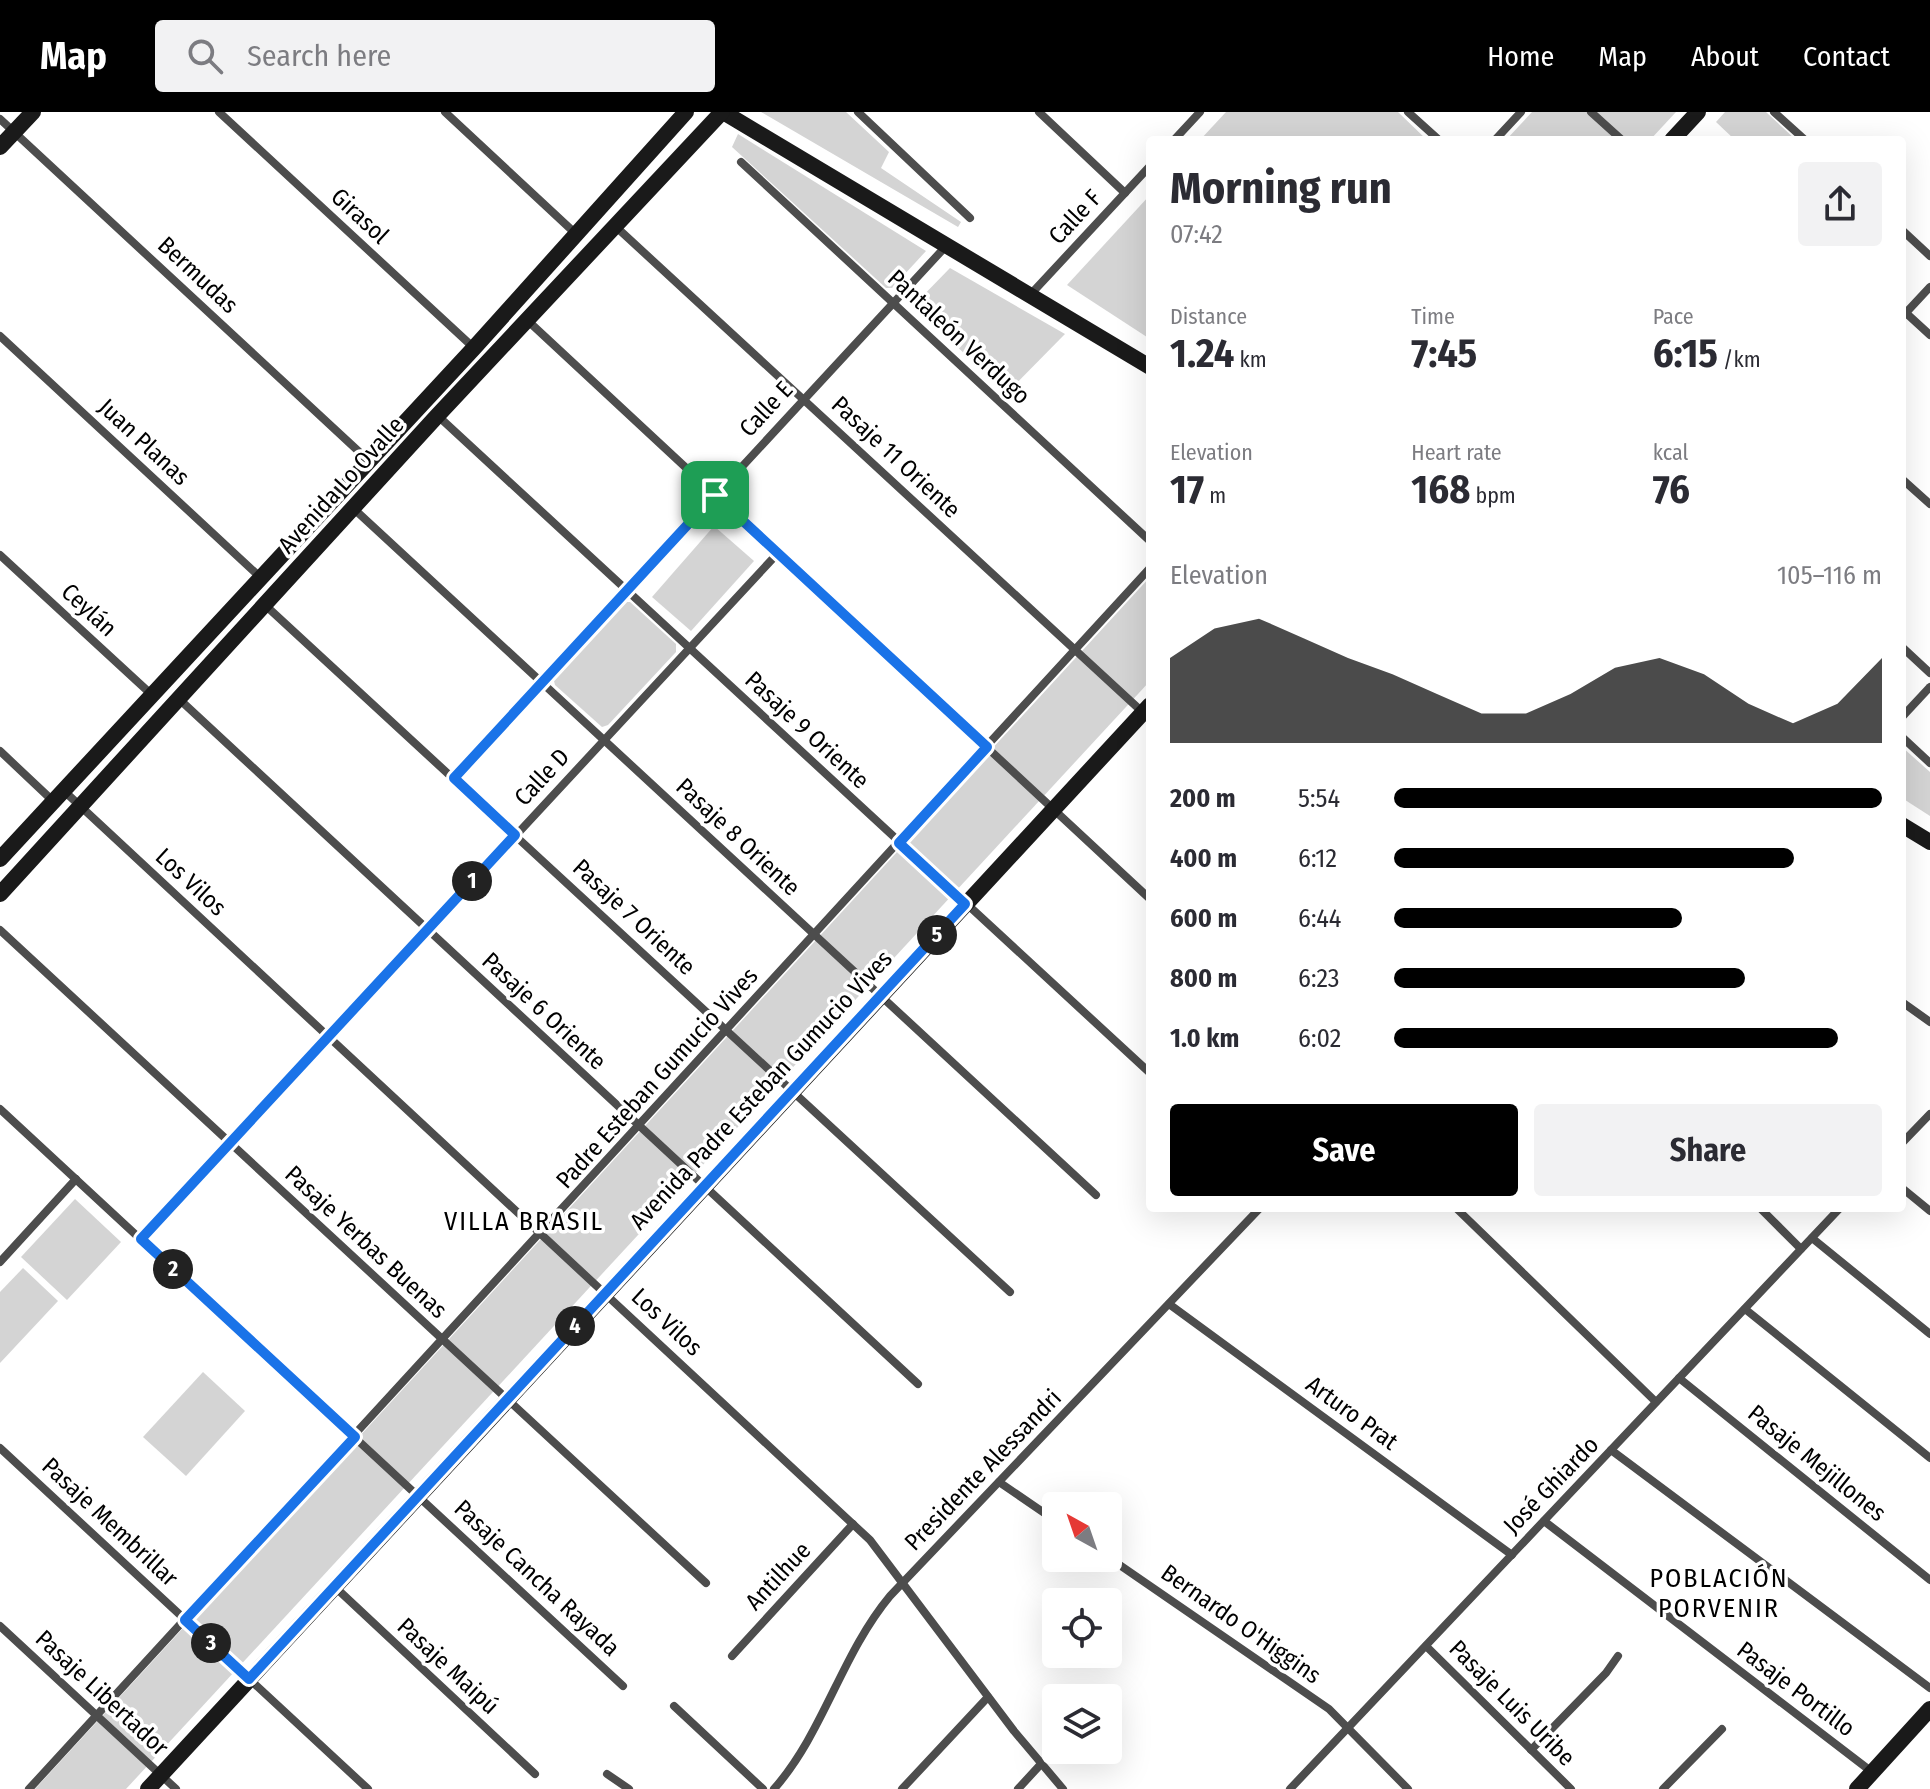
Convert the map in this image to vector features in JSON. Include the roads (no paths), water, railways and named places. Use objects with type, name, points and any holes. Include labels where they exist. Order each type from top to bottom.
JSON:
[{"type":"main road","points":[[0,147],[33,112]]},
{"type":"main road","name":"Avenida Lo Ovalle","points":[[0,859],[474,348],[686,112]]},
{"type":"main road","points":[[722,112],[1146,365]]},
{"type":"main road","name":"Avenida Lo Ovalle","points":[[0,894],[614,224],[722,112]]},
{"type":"main road","points":[[1676,136],[1698,112]]},
{"type":"main road","name":"Avenida Padre Esteban Gumucio Vives","points":[[148,1789],[965,904],[1146,715]]},
{"type":"main road","points":[[1906,827],[1930,842]]},
{"type":"main road","points":[[1857,1789],[1930,1709]]},
{"type":"street","name":"Girasol","points":[[219,112],[474,348]]},
{"type":"street","points":[[445,112],[576,234]]},
{"type":"street","points":[[858,112],[970,218]]},
{"type":"street","points":[[1039,112],[1125,193]]},
{"type":"street","points":[[1178,136],[1200,112]]},
{"type":"street","points":[[1408,112],[1435,136]]},
{"type":"street","points":[[1499,136],[1521,112]]},
{"type":"street","points":[[1591,112],[1618,136]]},
{"type":"street","points":[[1774,112],[1801,136]]},
{"type":"street","name":"Bermudas","points":[[0,119],[369,461]]},
{"type":"street","name":"Pantaleón Verdugo","points":[[741,162],[1146,537]]},
{"type":"street","name":"Calle F","points":[[1030,295],[1146,170]]},
{"type":"street","name":"Pasaje 11 Oriente","points":[[614,224],[1075,650],[1146,711]]},
{"type":"street","points":[[1906,234],[1930,256]]},
{"type":"street","name":"Calle E","points":[[454,778],[947,245]]},
{"type":"street","points":[[1906,313],[1930,287]]},
{"type":"street","points":[[1906,317],[1930,335]]},
{"type":"street","points":[[526,320],[1146,895]]},
{"type":"street","name":"Juan Planas","points":[[0,336],[261,578]]},
{"type":"street","name":"Pasaje 9 Oriente","points":[[437,416],[1146,1069]]},
{"type":"street","points":[[1906,483],[1930,504]]},
{"type":"street","name":"Pasaje 8 Oriente","points":[[353,508],[1096,1195]]},
{"type":"street","name":"Calle D","points":[[141,1239],[778,553]]},
{"type":"street","name":"Ceylán","points":[[0,555],[152,695]]},
{"type":"street","name":"Padre Esteban Gumucio Vives","points":[[29,1789],[444,1341],[1146,572]]},
{"type":"street","name":"Pasaje 7 Oriente","points":[[265,605],[1010,1292]]},
{"type":"street","points":[[1906,651],[1930,673]]},
{"type":"street","points":[[1906,713],[1930,687]]},
{"type":"street","name":"Pasaje 6 Oriente","points":[[179,699],[918,1384]]},
{"type":"street","points":[[1906,741],[1930,763]]},
{"type":"street","name":"Los Vilos","points":[[0,751],[58,795],[81,807],[881,1551],[988,1697],[1063,1789]]},
{"type":"street","name":"Pasaje Yerbas Buenas","points":[[0,930],[706,1583]]},
{"type":"street","points":[[1906,1005],[1930,1022]]},
{"type":"street","name":"Pasaje Cancha Rayada","points":[[0,1109],[623,1686]]},
{"type":"street","points":[[1906,1139],[1930,1114]]},
{"type":"street","points":[[0,1262],[76,1179]]},
{"type":"street","points":[[1906,1191],[1930,1211]]},
{"type":"street","name":"Presidente Alessandri","points":[[774,1789],[803,1748],[860,1636],[904,1581],[1256,1212]]},
{"type":"street","points":[[1460,1212],[1656,1402]]},
{"type":"street","points":[[1764,1212],[1801,1249]]},
{"type":"street","name":"José Ghiardo","points":[[1290,1789],[1836,1212]]},
{"type":"street","points":[[1812,1238],[1930,1334]]},
{"type":"street","name":"Arturo Prat","points":[[1169,1304],[1512,1555]]},
{"type":"street","points":[[1745,1309],[1930,1458]]},
{"type":"street","name":"Pasaje Mejillones","points":[[1679,1378],[1930,1580]]},
{"type":"street","name":"Pasaje Membrillar","points":[[0,1448],[368,1789]]},
{"type":"street","points":[[1611,1450],[1930,1688]]},
{"type":"street","points":[[999,1482],[1042,1511]]},
{"type":"street","name":"Pasaje Portillo","points":[[1544,1521],[1872,1772]]},
{"type":"street","name":"Antilhue","points":[[732,1656],[853,1524]]},
{"type":"street","name":"Bernardo O'Higgins","points":[[1122,1567],[1329,1709],[1408,1789]]},
{"type":"street","name":"Pasaje Maipú","points":[[334,1587],[535,1774]]},
{"type":"street","name":"Pasaje Libertador","points":[[0,1626],[176,1789]]},
{"type":"street","name":"Pasaje Luis Uribe","points":[[1426,1646],[1571,1789]]},
{"type":"street","points":[[1531,1750],[1606,1673],[1618,1656]]},
{"type":"street","points":[[902,1789],[988,1697]]},
{"type":"street","points":[[674,1706],[763,1789]]},
{"type":"street","points":[[1663,1789],[1722,1729]]},
{"type":"street","points":[[1018,1789],[1041,1764]]},
{"type":"street","points":[[607,1774],[629,1789]]},
{"type":"district","name":"VILLA BRASIL","points":[[524,1221]]},
{"type":"district","name":"POBLACIÓN PORVENIR","points":[[1719,1593]]}]
